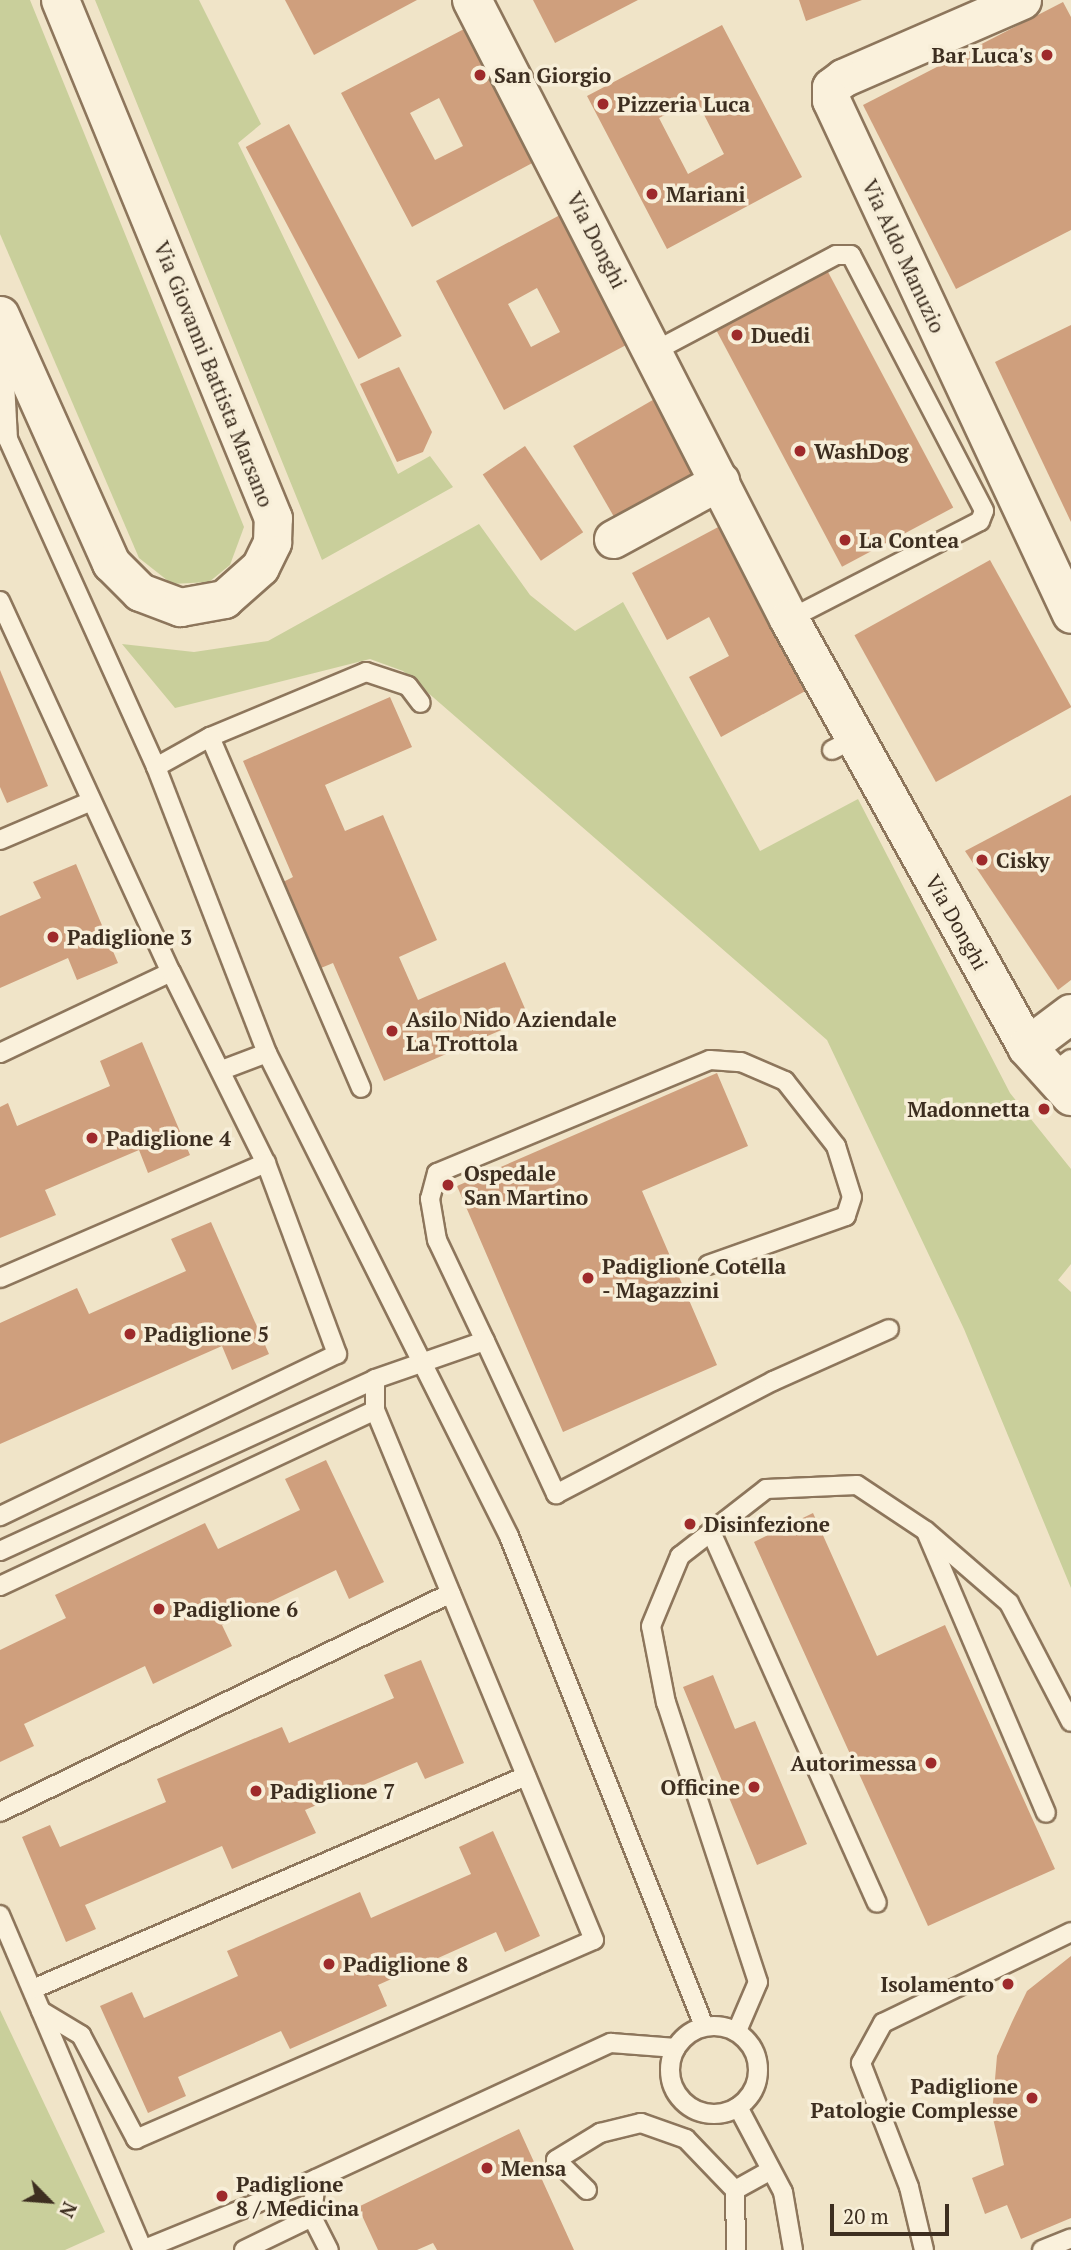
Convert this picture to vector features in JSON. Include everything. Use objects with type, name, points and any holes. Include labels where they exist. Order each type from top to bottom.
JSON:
[{"type":"street","name":"Via Giovanni Battista Marsano","points":[[1,318],[111,563],[140,592],[180,607],[224,599],[260,567],[272,542],[273,518],[60,0]]},
{"type":"street","name":"Via Donghi","points":[[472,0],[655,351],[789,619],[844,744],[1055,1069]]},
{"type":"street","name":"Via Aldo Manuzio","points":[[1022,0],[843,78],[831,87],[831,100],[1071,614]]},
{"type":"street","points":[[613,539],[720,481]]},
{"type":"street","points":[[1055,1069],[1071,1014]]},
{"type":"lane","points":[[655,351],[829,258],[851,255],[984,511],[980,521],[789,619]]},
{"type":"lane","points":[[1,318],[8,439],[156,768],[267,1053],[420,1368],[514,1547],[704,2026]]},
{"type":"lane","points":[[0,601],[89,802],[266,1163],[337,1354],[0,1516]]},
{"type":"lane","points":[[156,768],[210,737],[366,673],[408,686],[421,704]]},
{"type":"lane","points":[[210,737],[361,1088]]},
{"type":"lane","points":[[0,840],[89,802]]},
{"type":"lane","points":[[0,1053],[171,972]]},
{"type":"lane","points":[[222,1070],[267,1053]]},
{"type":"lane","points":[[708,1265],[846,1216],[852,1197],[836,1146],[785,1081],[741,1062],[710,1060],[437,1173],[430,1199],[437,1240],[556,1494],[773,1381],[889,1329]]},
{"type":"lane","points":[[0,1278],[266,1163]]},
{"type":"lane","points":[[0,1551],[375,1379],[420,1368],[485,1341]]},
{"type":"lane","points":[[41,2011],[81,2035],[136,2139],[594,1940],[375,1410],[375,1379]]},
{"type":"lane","points":[[0,1586],[375,1410]]},
{"type":"lane","points":[[737,2031],[758,1982],[666,1703],[651,1626],[680,1556],[766,1489],[857,1485],[926,1531],[1009,1603],[1071,1722]]},
{"type":"lane","points":[[926,1531],[1046,1813]]},
{"type":"lane","points":[[711,1532],[877,1903]]},
{"type":"lane","points":[[0,1812],[451,1594]]},
{"type":"lane","points":[[33,1989],[526,1776]]},
{"type":"lane","points":[[0,1915],[143,2250],[316,2179],[611,2043],[676,2048]]},
{"type":"lane","points":[[925,2250],[909,2187],[861,2063],[883,2023],[1071,1931]]},
{"type":"lane","points":[[704,2026],[737,2031],[754,2049],[759,2069],[754,2090],[738,2107],[718,2115],[697,2111],[678,2097],[670,2068],[676,2048],[704,2026]]},
{"type":"lane","points":[[738,2107],[783,2192],[793,2250]]},
{"type":"lane","points":[[587,2190],[556,2160],[600,2133],[641,2123],[686,2140],[735,2190],[736,2250]]},
{"type":"lane","points":[[735,2190],[771,2170]]},
{"type":"lane","points":[[316,2179],[312,2217],[329,2250]]},
{"type":"lane","points":[[244,2250],[312,2217]]},
{"type":"lane","points":[[1042,2250],[1071,2238]]},
{"type":"green space","points":[[0,0],[30,0],[244,527],[230,565],[209,582],[172,584],[139,558],[0,234]]},
{"type":"green space","points":[[95,0],[199,0],[261,124],[238,143],[398,474],[430,456],[453,487],[322,560]]},
{"type":"green space","points":[[479,524],[530,595],[575,631],[623,602],[760,851],[858,799],[1010,1093],[1071,1169],[1071,1264],[1058,1280],[1071,1292],[1071,1588],[964,1329],[827,1040],[403,671],[370,659],[175,708],[122,644],[194,652],[268,641]]},
{"type":"green space","points":[[0,2010],[105,2232],[65,2250],[0,2250]]},
{"type":"building","points":[[285,0],[417,0],[314,55]]},
{"type":"building","points":[[533,0],[638,0],[555,43]]},
{"type":"building","points":[[799,0],[862,0],[806,21]]},
{"type":"building","points":[[1063,2],[1071,17],[1071,230],[956,289],[863,105]]},
{"type":"building","points":[[722,25],[802,177],[667,249],[587,96]],"holes":[[[696,99],[724,154],[688,174],[659,118]]]},
{"type":"building","points":[[466,28],[536,161],[412,227],[341,93]],"holes":[[[439,98],[463,146],[435,160],[410,113]]]},
{"type":"building","points":[[289,124],[402,336],[358,359],[246,147]]},
{"type":"building","points":[[560,215],[628,344],[504,410],[436,281]],"holes":[[[537,288],[560,332],[531,347],[508,304]]]},
{"type":"building","points":[[819,255],[953,508],[842,567],[708,314]]},
{"type":"building","points":[[1071,325],[1071,522],[995,362]]},
{"type":"building","points":[[399,367],[432,432],[423,452],[397,462],[360,384]]},
{"type":"building","points":[[658,397],[700,470],[615,519],[573,446]]},
{"type":"building","points":[[525,446],[583,532],[541,561],[483,475]]},
{"type":"building","points":[[722,525],[809,689],[721,737],[689,677],[729,656],[709,617],[667,640],[632,573]]},
{"type":"building","points":[[990,560],[1071,707],[936,782],[854,635]]},
{"type":"building","points":[[0,670],[48,786],[7,803],[0,787]]},
{"type":"building","points":[[390,697],[412,747],[325,785],[345,831],[383,815],[437,940],[399,957],[418,1000],[505,962],[529,1018],[384,1081],[333,963],[321,968],[283,882],[293,877],[243,761]]},
{"type":"building","points":[[1071,795],[1071,980],[1058,990],[965,851]]},
{"type":"building","name":"Padiglione 3","points":[[76,864],[118,963],[77,980],[68,958],[0,988],[0,916],[41,898],[33,882]]},
{"type":"building","name":"Padiglione 4","points":[[142,1042],[190,1155],[148,1173],[139,1150],[45,1190],[56,1215],[0,1238],[0,1107],[8,1103],[17,1126],[110,1086],[100,1061]]},
{"type":"building","name":"Padiglione Cotella - Magazzini","points":[[717,1073],[748,1146],[642,1191],[717,1365],[563,1432],[457,1186]]},
{"type":"building","name":"Padiglione 5","points":[[211,1222],[269,1354],[232,1370],[222,1346],[0,1444],[0,1323],[77,1288],[89,1314],[186,1271],[171,1239]]},
{"type":"building","name":"Padiglione 6","points":[[326,1460],[384,1582],[349,1599],[336,1570],[222,1625],[232,1646],[153,1684],[145,1666],[24,1724],[34,1746],[0,1762],[0,1650],[66,1618],[55,1595],[205,1523],[218,1549],[300,1510],[285,1479]]},
{"type":"building","name":"Autorimessa","points":[[813,1513],[877,1656],[945,1625],[1055,1869],[928,1926],[754,1542]]},
{"type":"building","name":"Padiglione 7","points":[[421,1660],[464,1763],[425,1779],[417,1762],[305,1810],[316,1833],[232,1869],[222,1846],[85,1905],[96,1929],[66,1942],[22,1837],[50,1825],[60,1847],[166,1802],[157,1779],[282,1727],[289,1743],[394,1698],[384,1675]]},
{"type":"building","name":"Officine","points":[[713,1675],[735,1729],[755,1721],[807,1844],[757,1865],[683,1687]]},
{"type":"building","name":"Padiglione 8","points":[[493,1831],[540,1936],[505,1952],[496,1932],[378,1985],[387,2006],[290,2049],[281,2031],[178,2077],[186,2096],[148,2113],[100,2006],[132,1992],[144,2018],[238,1976],[227,1951],[360,1892],[371,1918],[471,1874],[459,1847]]},
{"type":"building","name":"Padiglione Patologie Complesse","points":[[1071,1956],[1071,2218],[1021,2239],[1007,2205],[985,2214],[972,2178],[1004,2165],[992,2114],[997,2056],[1012,2022],[1027,1991]]},
{"type":"building","name":"Mensa","points":[[519,2129],[574,2250],[437,2250],[433,2243],[417,2250],[378,2250],[358,2207]]},
{"type":"place","name":"Bar Luca's","points":[[1047,55]]},
{"type":"place","name":"San Giorgio","points":[[480,75]]},
{"type":"place","name":"Pizzeria Luca","points":[[603,104]]},
{"type":"place","name":"Mariani","points":[[652,194]]},
{"type":"place","name":"Duedi","points":[[737,335]]},
{"type":"place","name":"WashDog","points":[[800,451]]},
{"type":"place","name":"La Contea","points":[[845,540]]},
{"type":"place","name":"Cisky","points":[[982,860]]},
{"type":"place","name":"Padiglione 3","points":[[53,937]]},
{"type":"place","name":"Asilo Nido Aziendale La Trottola","points":[[392,1031]]},
{"type":"place","name":"Madonnetta","points":[[1044,1109]]},
{"type":"place","name":"Padiglione 4","points":[[92,1138]]},
{"type":"place","name":"Ospedale San Martino","points":[[448,1185]]},
{"type":"place","name":"Padiglione Cotella - Magazzini","points":[[588,1278]]},
{"type":"place","name":"Padiglione 5","points":[[130,1334]]},
{"type":"place","name":"Disinfezione","points":[[690,1524]]},
{"type":"place","name":"Padiglione 6","points":[[159,1609]]},
{"type":"place","name":"Autorimessa","points":[[931,1763]]},
{"type":"place","name":"Officine","points":[[754,1787]]},
{"type":"place","name":"Padiglione 7","points":[[256,1791]]},
{"type":"place","name":"Padiglione 8","points":[[329,1964]]},
{"type":"place","name":"Isolamento","points":[[1008,1984]]},
{"type":"place","name":"Padiglione Patologie Complesse","points":[[1032,2098]]},
{"type":"place","name":"Mensa","points":[[487,2168]]},
{"type":"place","name":"Padiglione 8 / Medicina","points":[[222,2196]]}]
